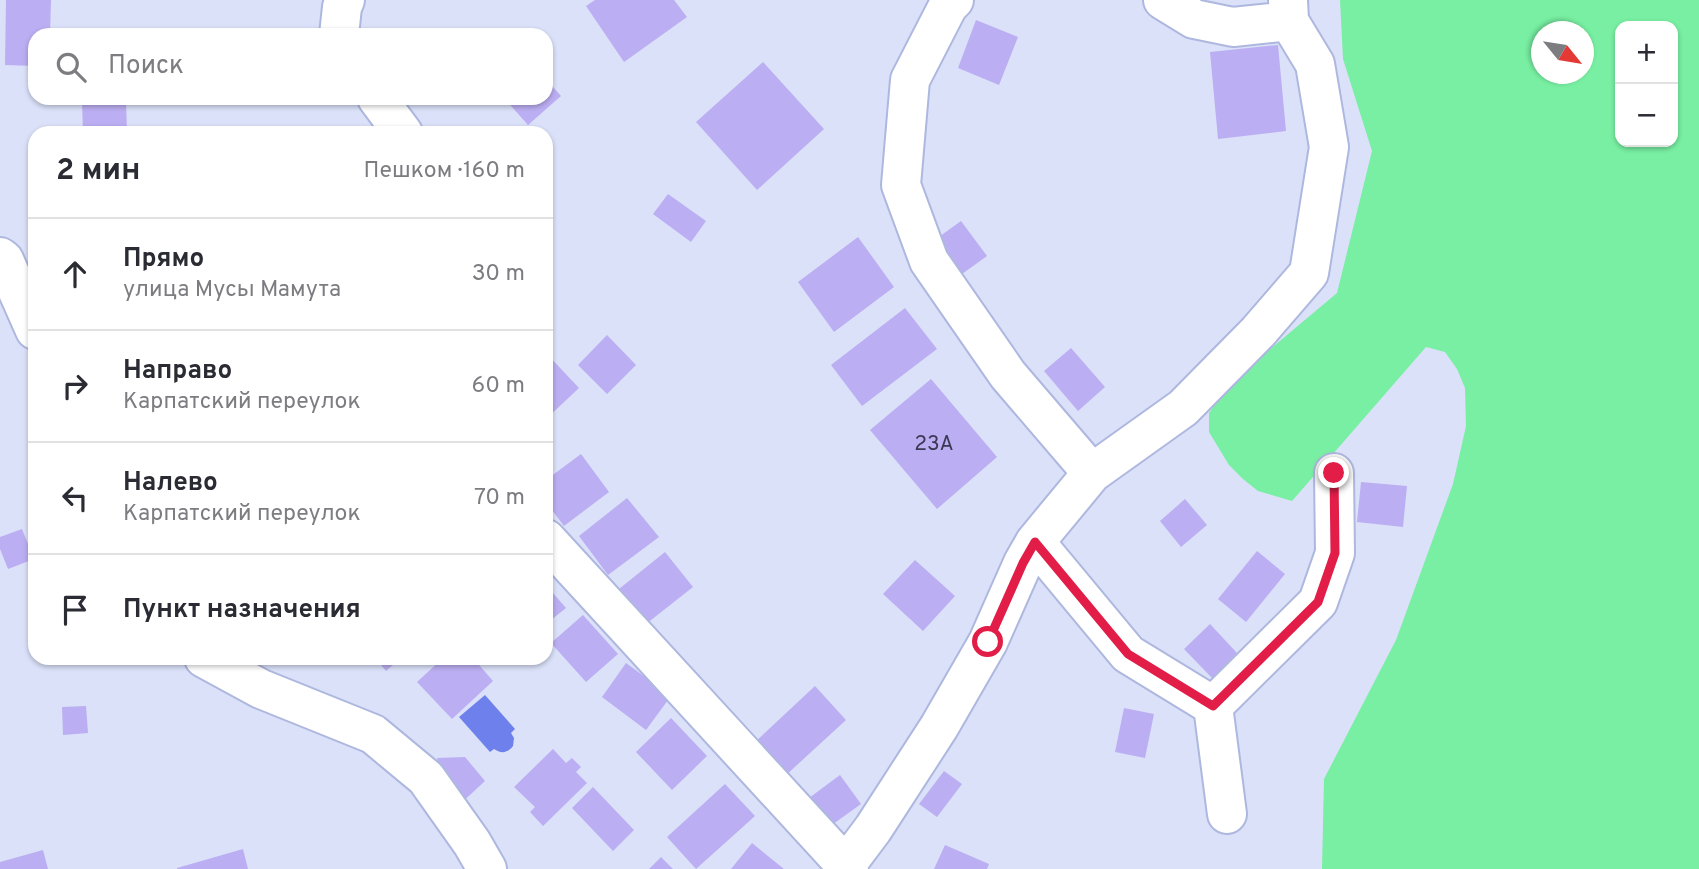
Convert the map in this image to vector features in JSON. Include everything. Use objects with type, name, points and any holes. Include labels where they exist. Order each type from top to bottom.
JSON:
[{"type":"street","points":[[340,28],[345,0]]},
{"type":"street","points":[[954,0],[948,6],[910,80],[901,185],[929,261],[1007,375],[1092,473]]},
{"type":"street","points":[[553,547],[846,868],[945,717],[988,642],[1035,542],[1092,473],[1183,408],[1258,332],[1309,273],[1329,147],[1315,64],[1288,10],[1233,27],[1194,19],[1163,0]]},
{"type":"street","points":[[382,105],[398,126]]},
{"type":"street","points":[[0,257],[4,260],[28,314]]},
{"type":"street","points":[[1213,706],[1318,602],[1335,553],[1334,473]]},
{"type":"street","points":[[1035,542],[1128,654],[1213,706]]},
{"type":"street","points":[[217,665],[261,689],[373,734],[426,778],[487,869]]},
{"type":"street","points":[[1213,706],[1227,814]]},
{"type":"green space","points":[[1340,0],[1699,0],[1699,869],[1322,869],[1324,779],[1396,640],[1453,484],[1466,426],[1465,388],[1457,369],[1445,352],[1426,347],[1292,501],[1258,491],[1229,465],[1209,432],[1209,413],[1230,383],[1337,293],[1372,151],[1343,59]]},
{"type":"water","points":[[485,695],[515,729],[511,733],[514,738],[513,746],[507,751],[499,752],[494,749],[490,752],[459,717]]},
{"type":"building","points":[[6,0],[51,0],[50,28],[28,28],[28,66],[5,65]]},
{"type":"building","points":[[595,0],[674,0],[687,17],[624,62],[586,6]]},
{"type":"building","points":[[976,20],[1018,37],[999,85],[958,68]]},
{"type":"building","points":[[1278,45],[1286,131],[1218,139],[1210,52]]},
{"type":"building","points":[[763,62],[824,129],[757,190],[696,122]]},
{"type":"building","points":[[553,87],[561,96],[553,103]]},
{"type":"building","points":[[82,105],[126,105],[127,126],[83,126]]},
{"type":"building","points":[[510,105],[551,105],[528,125]]},
{"type":"building","points":[[668,194],[706,221],[691,242],[653,214]]},
{"type":"building","points":[[961,221],[987,256],[962,274],[936,239]]},
{"type":"building","points":[[858,237],[894,287],[834,332],[798,282]]},
{"type":"building","points":[[905,308],[937,349],[862,406],[831,365]]},
{"type":"building","points":[[607,335],[636,365],[607,394],[578,365]]},
{"type":"building","points":[[1071,348],[1105,387],[1078,411],[1044,371]]},
{"type":"building","points":[[553,360],[579,388],[553,412]]},
{"type":"building","points":[[931,379],[997,457],[937,509],[870,430]]},
{"type":"building","points":[[581,454],[609,492],[564,526],[553,511],[553,475]]},
{"type":"building","points":[[1361,482],[1407,486],[1403,527],[1357,522]]},
{"type":"building","points":[[627,498],[659,537],[608,575],[579,536]]},
{"type":"building","points":[[1185,499],[1207,525],[1181,547],[1160,521]]},
{"type":"building","points":[[22,529],[28,544],[28,561],[8,569],[0,549],[0,537]]},
{"type":"building","points":[[1257,551],[1285,574],[1246,622],[1218,599]]},
{"type":"building","points":[[665,552],[693,587],[646,624],[619,589]]},
{"type":"building","points":[[915,560],[955,596],[923,631],[883,594]]},
{"type":"building","points":[[553,593],[566,608],[553,618]]},
{"type":"building","points":[[583,615],[618,654],[586,682],[553,645],[553,641]]},
{"type":"building","points":[[1210,624],[1237,653],[1212,678],[1184,649]]},
{"type":"building","points":[[626,663],[671,696],[646,730],[602,697]]},
{"type":"building","points":[[381,665],[393,665],[386,671]]},
{"type":"building","points":[[435,665],[479,665],[493,681],[452,719],[417,682]]},
{"type":"building","points":[[815,686],[846,720],[785,776],[754,743]]},
{"type":"building","points":[[86,706],[88,733],[63,735],[62,707]]},
{"type":"building","points":[[1124,708],[1154,714],[1145,758],[1115,752]]},
{"type":"building","points":[[671,718],[707,756],[672,790],[636,752]]},
{"type":"building","points":[[553,749],[566,763],[572,758],[581,767],[576,772],[587,783],[543,826],[530,812],[535,807],[514,787]]},
{"type":"building","points":[[465,757],[485,781],[458,806],[446,793],[437,758]]},
{"type":"building","points":[[944,771],[962,784],[937,817],[919,804]]},
{"type":"building","points":[[840,775],[861,804],[829,827],[809,798]]},
{"type":"building","points":[[725,784],[755,816],[696,869],[667,837]]},
{"type":"building","points":[[593,787],[634,830],[613,851],[572,808]]},
{"type":"building","points":[[752,843],[784,869],[731,869]]},
{"type":"building","points":[[945,845],[989,864],[987,869],[934,869]]},
{"type":"building","points":[[243,849],[248,869],[177,869],[177,868]]},
{"type":"building","points":[[43,850],[48,869],[0,869],[0,862]]},
{"type":"building","points":[[661,857],[673,869],[649,869]]},
{"type":"route","points":[[988,642],[1035,542],[1128,654],[1213,706],[1318,602],[1335,553],[1334,473]]}]
